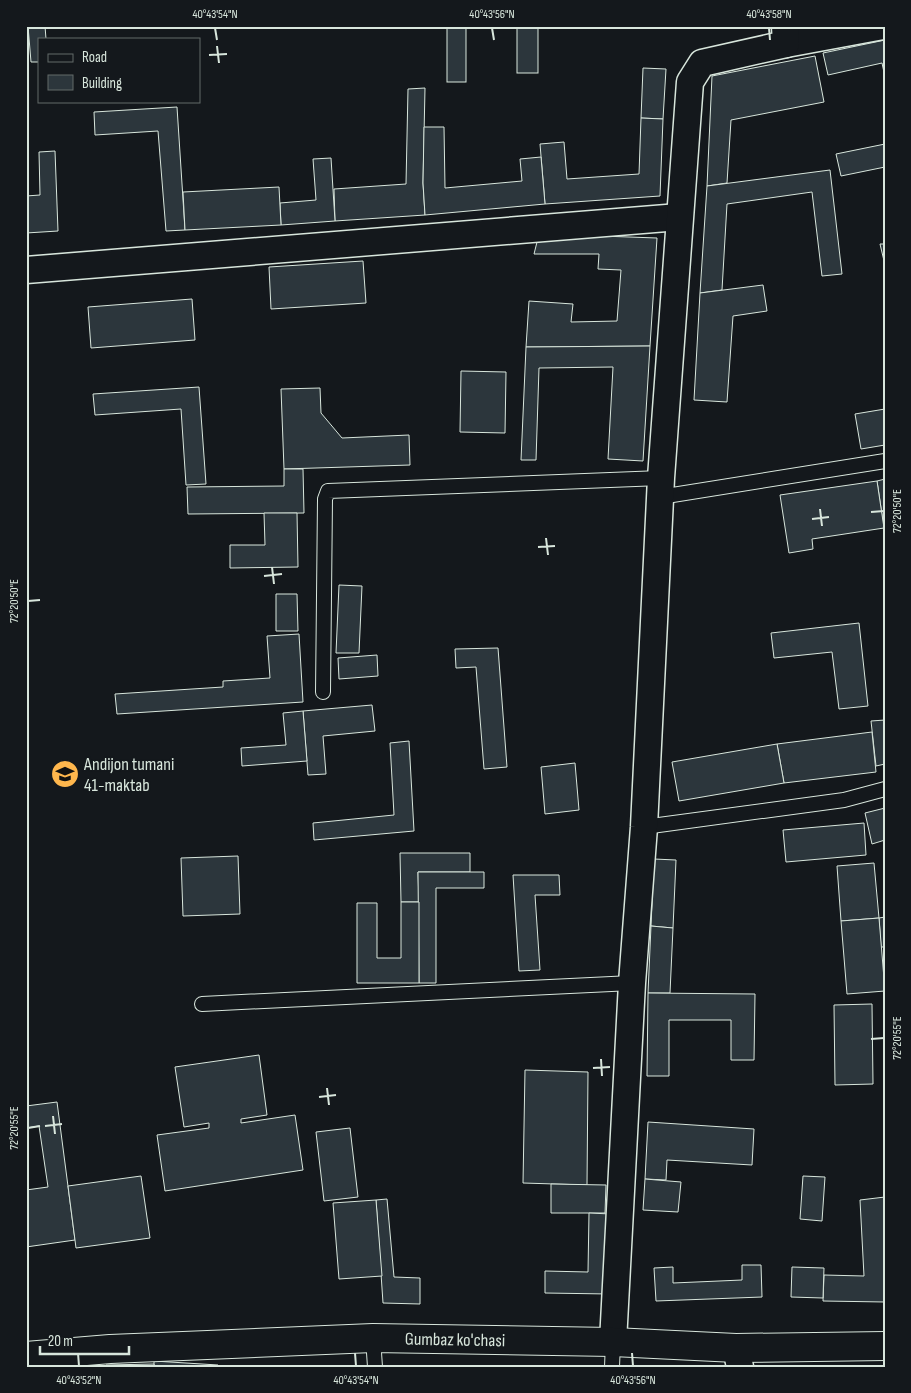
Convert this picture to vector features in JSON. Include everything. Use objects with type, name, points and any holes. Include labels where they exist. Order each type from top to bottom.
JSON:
[{"type":"main road","name":"Gumbaz ko'chasi","points":[[26,1356],[110,1348],[373,1338],[613,1354],[738,1357],[885,1346]]},
{"type":"street","points":[[613,1354],[632,983],[644,827],[661,488],[690,82],[702,63],[786,35],[884,26]]},
{"type":"street","points":[[26,270],[680,217]]},
{"type":"lane","points":[[323,692],[325,499],[328,491],[661,488],[885,461]]},
{"type":"lane","points":[[644,827],[844,800],[885,790]]},
{"type":"lane","points":[[202,1004],[632,983]]},
{"type":"lane","points":[[373,1338],[375,1367]]},
{"type":"building","points":[[28,26],[45,26],[46,38],[38,38],[38,62],[31,62]]},
{"type":"building","points":[[447,26],[466,26],[466,82],[447,82]]},
{"type":"building","points":[[517,26],[538,26],[538,73],[517,73]]},
{"type":"building","points":[[885,40],[885,77],[882,63],[828,75],[823,53]]},
{"type":"building","points":[[815,56],[824,102],[731,120],[727,183],[707,186],[712,76]]},
{"type":"building","points":[[643,68],[666,69],[663,119],[641,118]]},
{"type":"building","points":[[425,88],[423,183],[425,215],[335,221],[334,189],[406,184],[408,89]]},
{"type":"building","points":[[177,107],[185,230],[166,231],[158,131],[95,135],[94,112]]},
{"type":"building","points":[[641,118],[663,119],[660,196],[545,204],[540,144],[564,142],[567,179],[639,174]]},
{"type":"building","points":[[424,127],[444,127],[445,188],[522,181],[520,159],[541,157],[545,204],[425,215],[423,183]]},
{"type":"building","points":[[885,144],[885,167],[841,176],[836,154]]},
{"type":"building","points":[[55,151],[58,231],[26,233],[26,196],[40,195],[39,152]]},
{"type":"building","points":[[331,158],[335,221],[281,225],[280,203],[316,200],[313,159]]},
{"type":"building","points":[[830,170],[842,274],[822,276],[812,192],[727,204],[722,290],[700,293],[707,186]]},
{"type":"building","points":[[279,187],[281,225],[185,230],[183,192]]},
{"type":"building","points":[[601,236],[657,238],[650,346],[526,347],[529,301],[573,304],[571,322],[617,321],[621,270],[598,269],[599,254],[534,254],[537,242]]},
{"type":"building","points":[[880,244],[885,244],[885,265]]},
{"type":"building","points":[[363,261],[366,303],[271,309],[269,267]]},
{"type":"building","points":[[763,285],[767,311],[733,316],[727,402],[694,400],[700,293]]},
{"type":"building","points":[[192,299],[195,340],[91,348],[88,307]]},
{"type":"building","points":[[650,346],[643,461],[608,459],[613,367],[539,368],[536,460],[521,460],[526,347]]},
{"type":"building","points":[[461,371],[506,372],[505,433],[460,432]]},
{"type":"building","points":[[199,387],[206,484],[186,485],[181,409],[95,415],[93,394]]},
{"type":"building","points":[[320,388],[321,413],[342,438],[409,435],[410,465],[284,469],[281,389]]},
{"type":"building","points":[[885,409],[885,445],[861,449],[855,414]]},
{"type":"building","points":[[284,469],[303,469],[304,513],[188,514],[187,487],[284,486]]},
{"type":"building","points":[[885,479],[885,535],[877,481]]},
{"type":"building","points":[[877,481],[884,528],[812,539],[813,549],[789,553],[780,495]]},
{"type":"building","points":[[264,513],[297,513],[298,567],[230,568],[230,545],[265,545]]},
{"type":"building","points":[[339,585],[362,586],[359,653],[336,653]]},
{"type":"building","points":[[276,594],[297,594],[298,631],[276,631]]},
{"type":"building","points":[[859,623],[868,706],[839,709],[832,652],[774,658],[771,633]]},
{"type":"building","points":[[299,634],[303,702],[117,714],[115,694],[223,687],[223,681],[270,678],[267,636]]},
{"type":"building","points":[[498,648],[507,767],[484,769],[476,667],[456,668],[455,649]]},
{"type":"building","points":[[377,655],[378,676],[339,679],[338,658]]},
{"type":"building","points":[[372,705],[375,731],[323,736],[326,774],[308,775],[303,711]]},
{"type":"building","points":[[303,711],[307,761],[242,766],[241,748],[286,745],[283,713]]},
{"type":"building","points":[[885,720],[885,764],[876,766],[871,721]]},
{"type":"building","points":[[872,732],[876,772],[784,783],[777,744]]},
{"type":"building","points":[[409,741],[414,831],[314,840],[313,823],[394,815],[390,743]]},
{"type":"building","points":[[777,744],[784,783],[679,801],[672,762]]},
{"type":"building","points":[[575,763],[579,810],[545,814],[541,767]]},
{"type":"building","points":[[885,808],[885,840],[872,844],[865,813]]},
{"type":"building","points":[[864,823],[866,855],[786,862],[783,830]]},
{"type":"building","points":[[400,853],[470,853],[470,872],[418,872],[419,902],[401,902]]},
{"type":"building","points":[[238,856],[240,914],[183,916],[181,858]]},
{"type":"building","points":[[654,859],[676,860],[673,928],[651,926]]},
{"type":"building","points":[[874,863],[879,918],[841,921],[837,866]]},
{"type":"building","points":[[418,872],[484,872],[484,888],[436,888],[436,983],[419,983]]},
{"type":"building","points":[[513,875],[559,875],[560,895],[535,895],[540,970],[519,971]]},
{"type":"building","points":[[401,902],[419,902],[419,983],[357,983],[357,903],[377,903],[377,958],[401,958]]},
{"type":"building","points":[[885,917],[885,947],[881,947],[879,918]]},
{"type":"building","points":[[879,918],[885,991],[847,994],[841,921]]},
{"type":"building","points":[[651,926],[673,928],[670,993],[648,993]]},
{"type":"building","points":[[648,993],[755,994],[754,1060],[731,1060],[731,1020],[669,1020],[669,1076],[647,1076]]},
{"type":"building","points":[[872,1004],[873,1084],[835,1085],[834,1005]]},
{"type":"building","points":[[259,1055],[267,1115],[241,1119],[241,1123],[295,1115],[303,1170],[165,1191],[157,1135],[209,1128],[209,1123],[184,1127],[175,1067]]},
{"type":"building","points":[[525,1070],[588,1072],[587,1185],[523,1183]]},
{"type":"building","points":[[57,1102],[75,1240],[26,1247],[26,1190],[48,1187],[39,1126],[26,1128],[26,1106]]},
{"type":"building","points":[[648,1122],[754,1129],[752,1165],[667,1160],[666,1180],[645,1179]]},
{"type":"building","points":[[350,1128],[358,1197],[324,1201],[316,1132]]},
{"type":"building","points":[[141,1176],[150,1238],[76,1248],[68,1186]]},
{"type":"building","points":[[803,1176],[825,1177],[822,1221],[800,1219]]},
{"type":"building","points":[[645,1179],[681,1182],[678,1212],[643,1210]]},
{"type":"building","points":[[551,1184],[606,1185],[605,1213],[551,1213]]},
{"type":"building","points":[[885,1197],[885,1302],[823,1301],[824,1275],[864,1276],[860,1200]]},
{"type":"building","points":[[387,1199],[394,1277],[420,1278],[420,1304],[383,1303],[376,1200]]},
{"type":"building","points":[[376,1200],[382,1276],[339,1279],[333,1203]]},
{"type":"building","points":[[589,1213],[611,1214],[609,1294],[545,1293],[545,1271],[588,1272]]},
{"type":"building","points":[[742,1265],[761,1265],[762,1297],[656,1301],[654,1268],[673,1267],[673,1283],[742,1280]]},
{"type":"building","points":[[792,1267],[824,1268],[823,1298],[791,1297]]},
{"type":"building","points":[[154,1361],[218,1365],[218,1367],[154,1367]]},
{"type":"building","points":[[154,1364],[154,1367],[106,1367],[106,1365]]},
{"type":"place","name":"Andijon tumani 41-maktab","points":[[65,774]]}]
